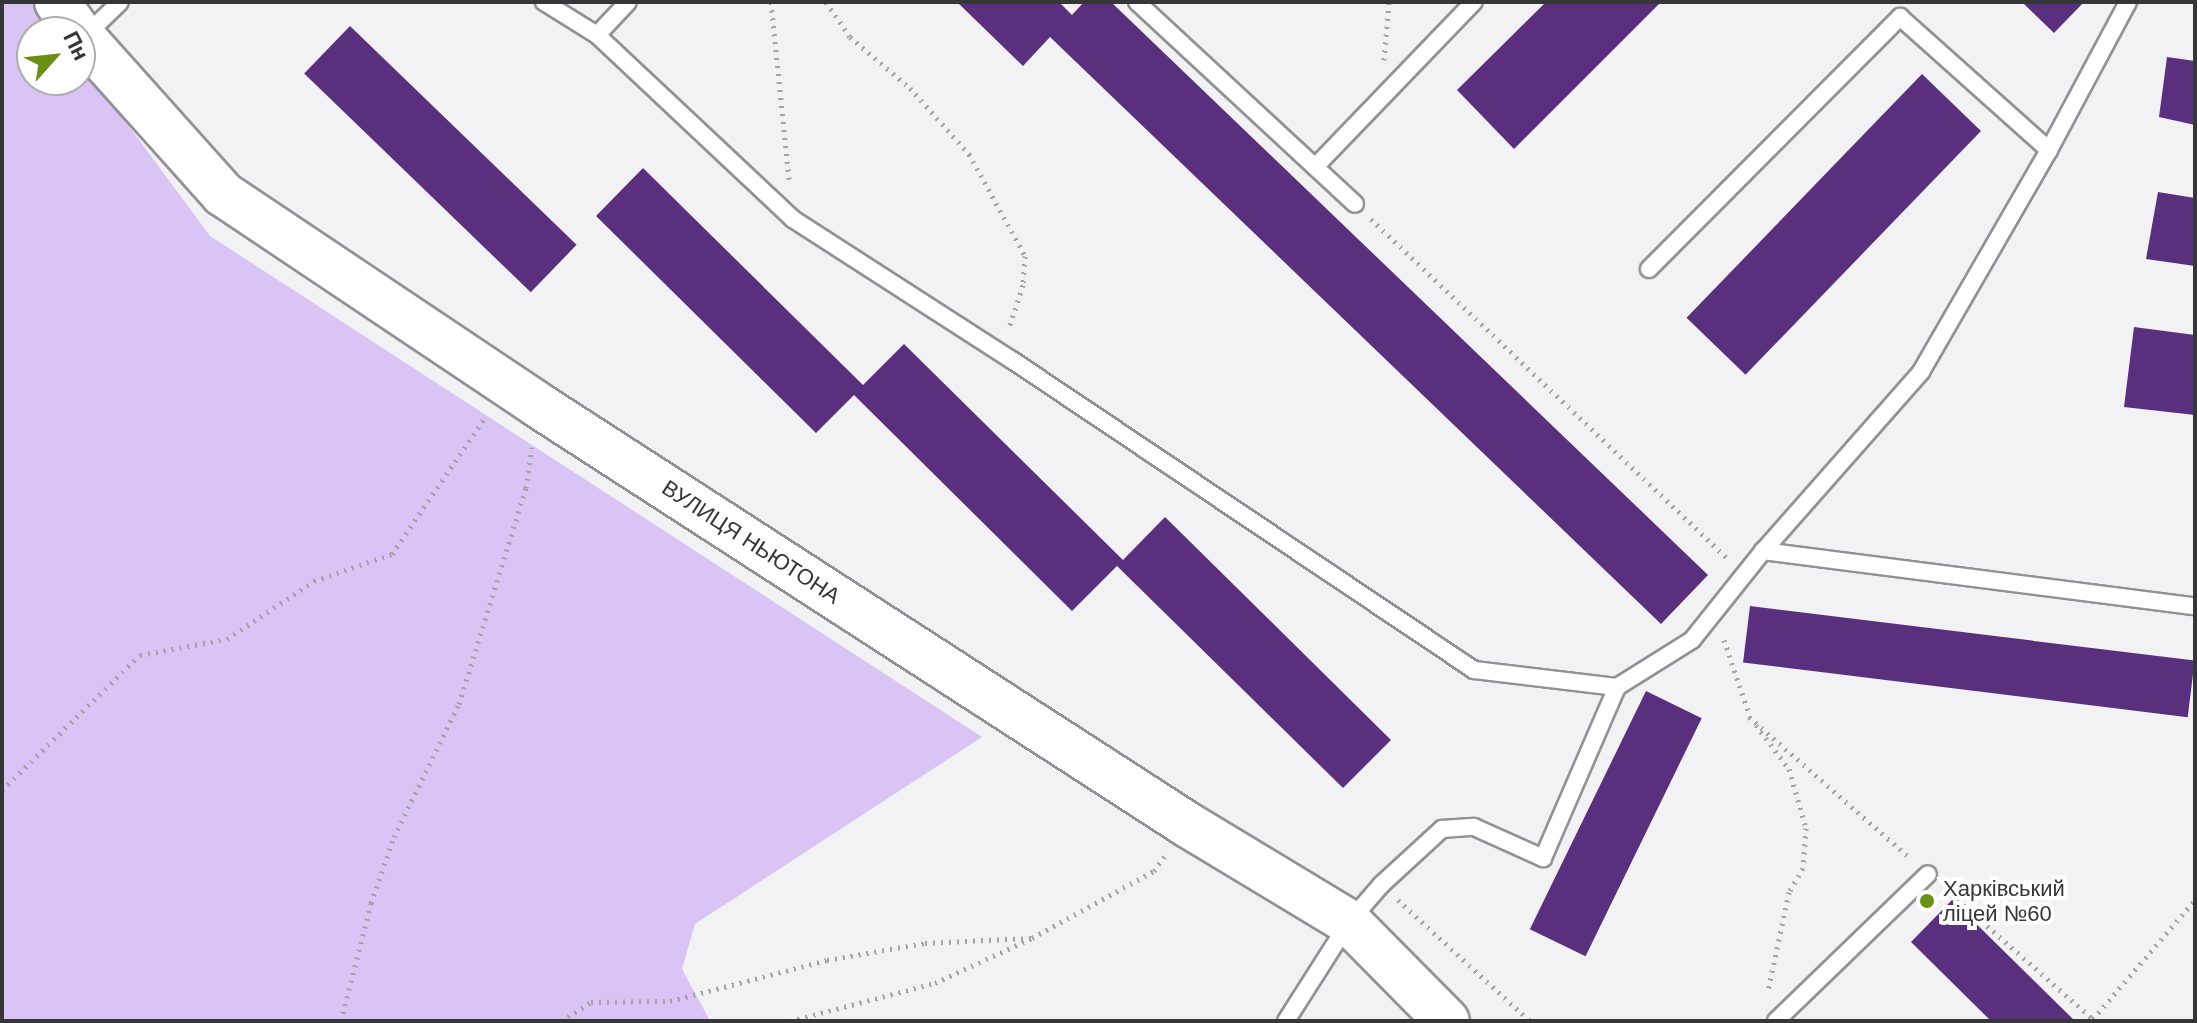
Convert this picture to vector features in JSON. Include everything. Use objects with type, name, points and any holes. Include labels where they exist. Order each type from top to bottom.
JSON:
[{"type":"street","name":"ВУЛИЦЯ НЬЮТОНА","points":[[96,52],[223,194],[523,396],[1188,825],[1349,922],[1447,1021]]},
{"type":"lane","points":[[96,22],[120,2]]},
{"type":"lane","points":[[544,2],[597,35],[793,219],[1012,360],[1474,670],[1617,687]]},
{"type":"lane","points":[[597,35],[628,2]]},
{"type":"lane","points":[[1137,2],[1355,204]]},
{"type":"lane","points":[[1315,167],[1474,2]]},
{"type":"lane","points":[[1286,1021],[1349,922],[1381,885],[1442,829],[1474,827],[1543,858],[1617,687],[1692,640],[1763,551],[1921,372],[2049,150],[2128,2]]},
{"type":"lane","points":[[1649,269],[1900,17],[2049,150]]},
{"type":"lane","points":[[1763,551],[2195,606]]},
{"type":"lane","points":[[1776,1021],[1928,874]]},
{"type":"path","points":[[771,2],[793,219]]},
{"type":"path","points":[[826,2],[850,37],[910,88],[969,154],[1025,256],[1023,285],[1007,335],[1012,360]]},
{"type":"path","points":[[1385,93],[1384,29],[1389,2]]},
{"type":"path","points":[[1355,204],[1744,575]]},
{"type":"path","points":[[2,790],[140,655],[227,639],[314,581],[392,554],[466,443],[523,396]]},
{"type":"path","points":[[341,1021],[371,903],[394,837],[459,704],[526,488],[523,396]]},
{"type":"path","points":[[1714,612],[1749,717],[1789,769],[1806,828],[1803,868],[1789,892],[1772,986],[1764,998]]},
{"type":"path","points":[[790,1021],[935,983],[1032,938],[1154,871],[1188,825]]},
{"type":"path","points":[[1381,885],[1530,1021]]},
{"type":"path","points":[[2093,1019],[2195,900]]},
{"type":"path","points":[[561,1021],[591,1002],[670,1001],[827,960],[925,943],[1032,938]]},
{"type":"shaded area","points":[[2,2],[37,2],[48,16],[16,16],[16,96],[96,96],[96,82],[210,236],[982,737],[695,924],[682,969],[710,1021],[2,1021]]},
{"type":"building","points":[[957,2],[1059,2],[1072,15],[1084,2],[1111,2],[1708,575],[1661,624],[1050,37],[1023,66]]},
{"type":"building","points":[[1546,2],[1661,2],[1514,149],[1457,90]]},
{"type":"building","points":[[2022,2],[2084,2],[2054,33]]},
{"type":"building","points":[[350,26],[577,245],[531,292],[304,73]]},
{"type":"building","points":[[2167,57],[2195,61],[2195,125],[2159,117]]},
{"type":"building","points":[[1922,74],[1981,131],[1745,375],[1687,318]]},
{"type":"building","points":[[643,168],[863,385],[904,344],[1123,560],[1165,517],[1391,740],[1343,788],[1117,566],[1072,611],[854,395],[816,433],[596,216]]},
{"type":"building","points":[[2158,192],[2195,198],[2195,266],[2146,259]]},
{"type":"building","points":[[2134,327],[2195,335],[2195,415],[2124,407]]},
{"type":"building","points":[[1750,606],[2195,661],[2188,717],[1743,663]]},
{"type":"building","points":[[1646,691],[1702,718],[1586,956],[1530,929]]},
{"type":"building","points":[[1952,900],[2075,1021],[1991,1021],[1911,942]]},
{"type":"place","name":"Харківський ліцей №60","points":[[1927,901]]}]
